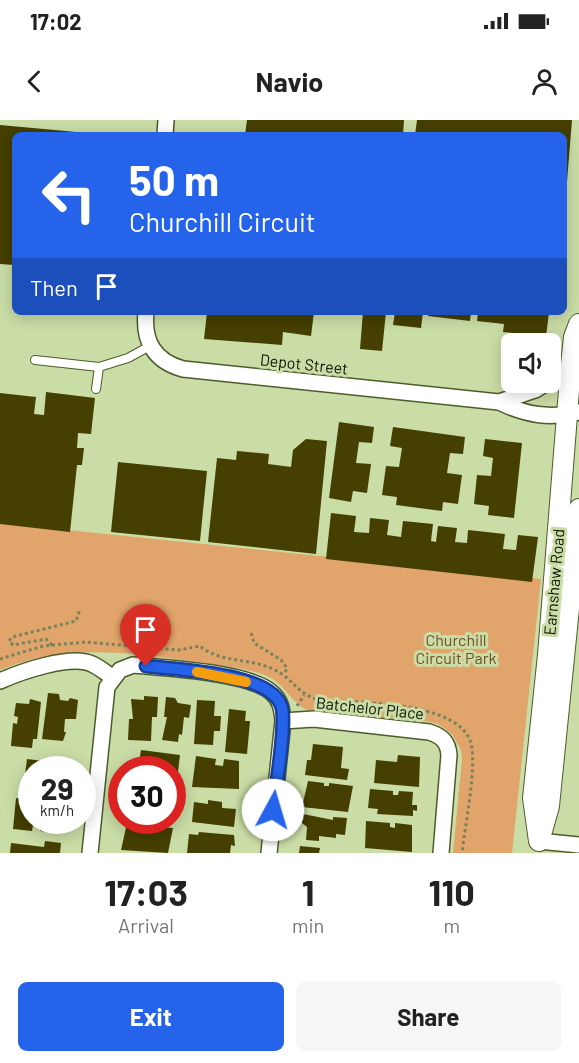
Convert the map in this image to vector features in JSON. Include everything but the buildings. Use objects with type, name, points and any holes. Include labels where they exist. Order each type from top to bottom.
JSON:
[{"type":"street","points":[[146,315],[145,331],[150,346]]},
{"type":"street","name":"Earnshaw Road","points":[[538,847],[533,798],[573,414],[571,365],[574,337],[579,324]]},
{"type":"street","name":"Depot Street","points":[[150,346],[163,360],[183,369],[499,402],[521,412],[544,416],[573,414]]},
{"type":"street","name":"Depot Street","points":[[561,372],[571,365]]},
{"type":"street","name":"Depot Street","points":[[499,402],[527,393]]},
{"type":"street","name":"Earnshaw Road","points":[[538,847],[549,806],[579,509]]},
{"type":"street","points":[[0,681],[35,669],[80,662],[92,664],[112,677]]},
{"type":"street","points":[[90,853],[106,693],[112,677],[120,670],[133,665],[232,678],[271,692],[282,706],[283,721],[269,853]]},
{"type":"street","name":"Batchelor Place","points":[[283,721],[314,719],[429,732],[440,737],[447,744],[449,755],[441,853]]},
{"type":"street","points":[[538,847],[579,845]]},
{"type":"lane","points":[[35,360],[99,367],[128,358],[150,346]]},
{"type":"lane","points":[[96,389],[99,367]]},
{"type":"path","points":[[52,645],[46,639],[13,645],[9,641],[12,637],[76,621],[80,609]]},
{"type":"path","points":[[251,633],[254,643],[281,660],[287,669],[284,675]]},
{"type":"path","points":[[295,711],[303,695]]},
{"type":"green space","name":"Churchill Circuit Park","points":[[0,523],[541,579],[512,853],[453,853],[462,758],[461,750],[452,734],[438,724],[309,711],[297,703],[273,679],[260,673],[152,656],[127,653],[75,653],[25,661],[0,670]]},
{"type":"slow traffic","points":[[197,672],[246,682]]},
{"type":"route","points":[[146,666],[232,678],[266,688],[276,696],[282,706],[283,721],[273,810]]}]
